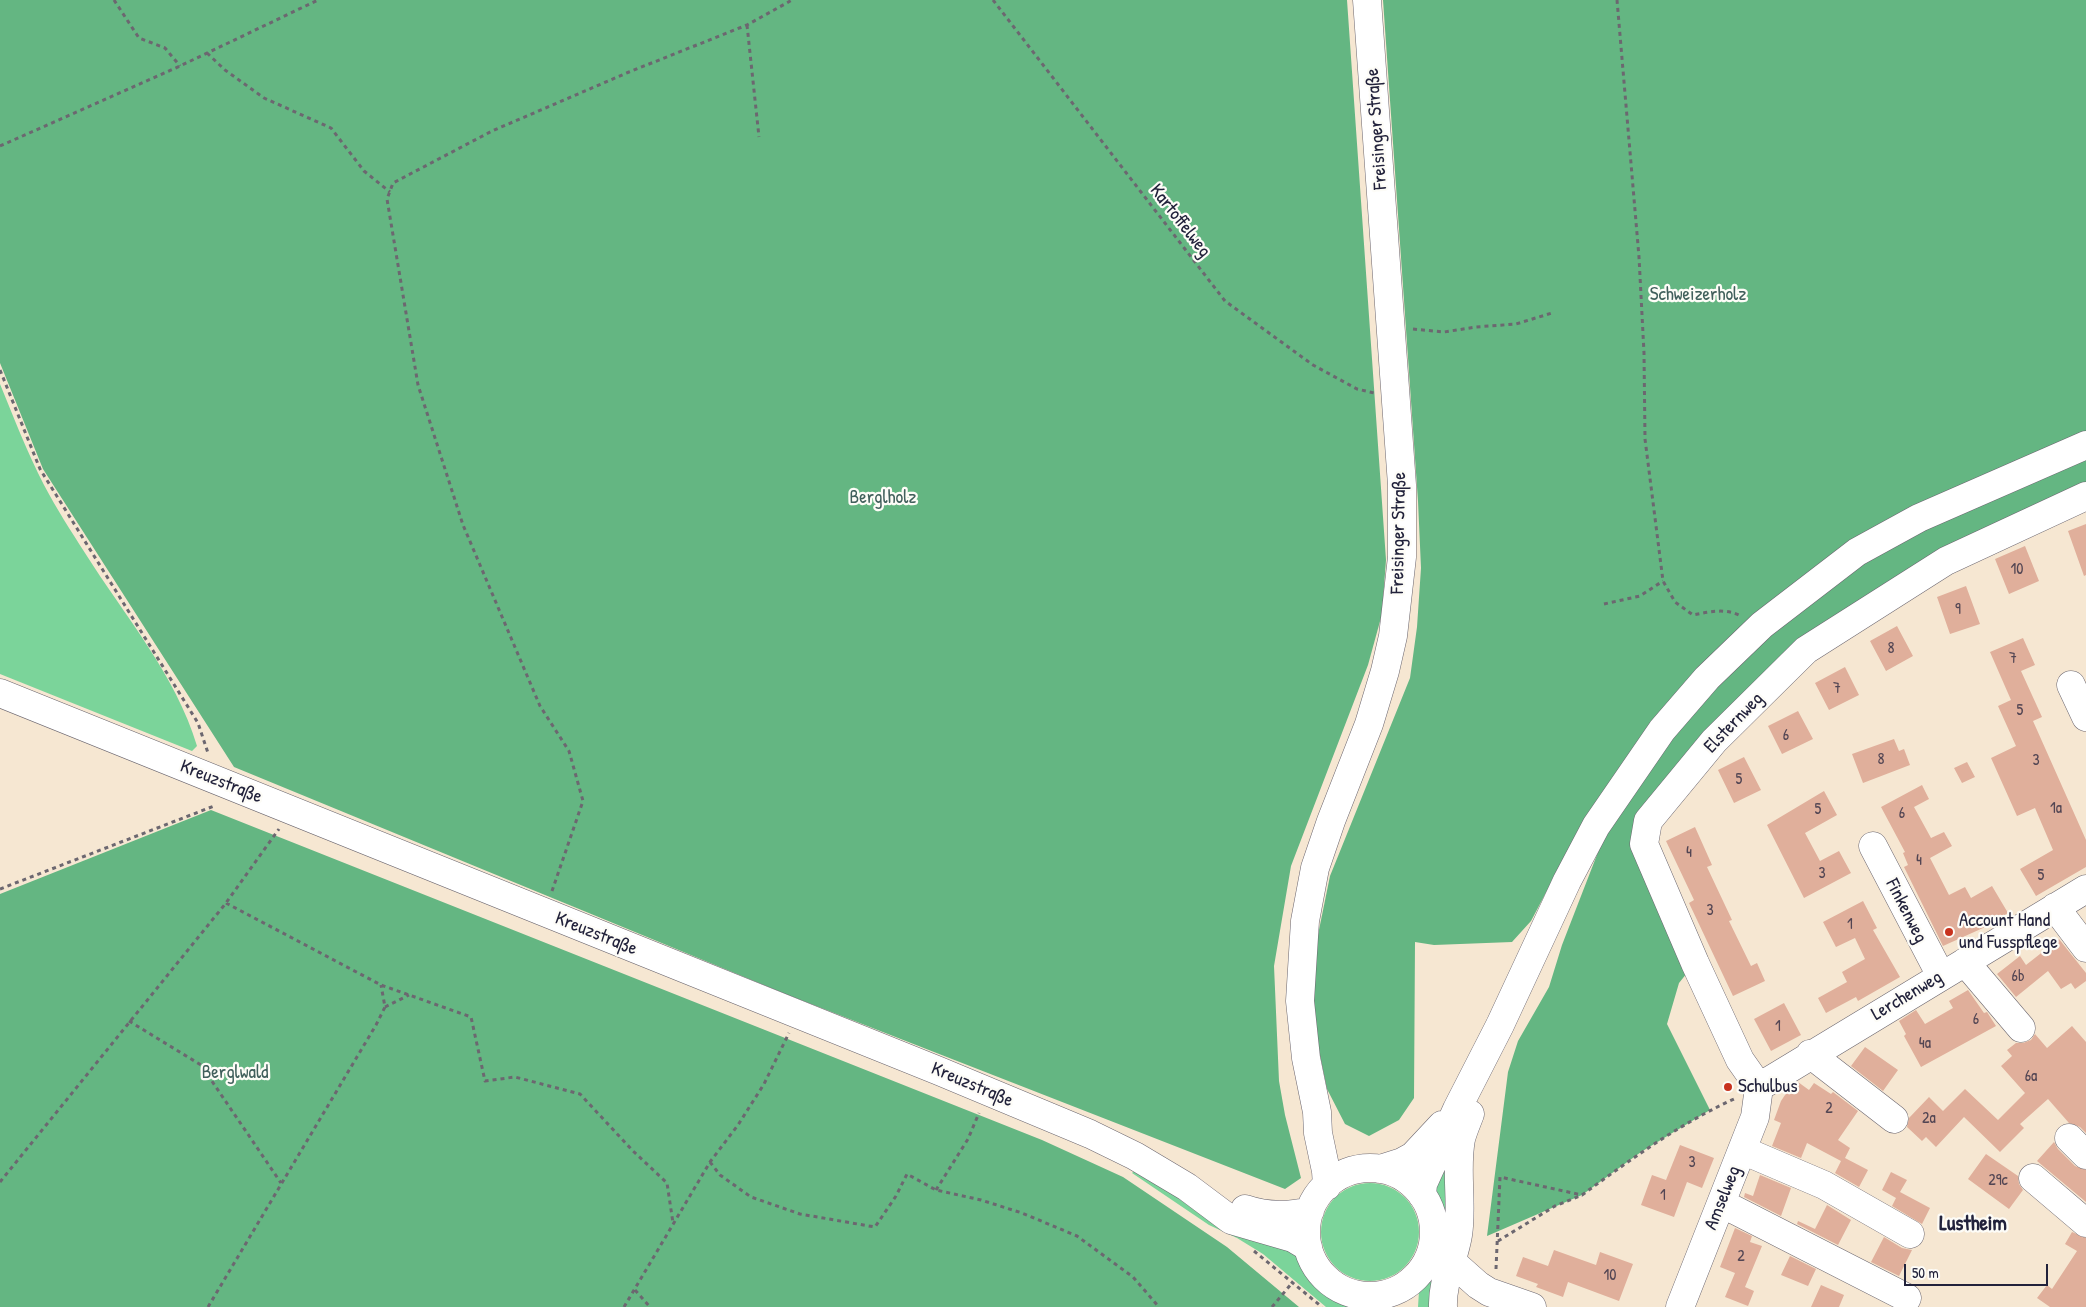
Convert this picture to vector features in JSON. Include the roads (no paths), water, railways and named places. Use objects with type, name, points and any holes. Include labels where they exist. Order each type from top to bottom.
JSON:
[{"type":"main road","name":"Freisinger Straße","points":[[1327,1186],[1306,1058],[1300,1001],[1305,921],[1315,868],[1331,821],[1369,724],[1385,671],[1393,636],[1402,558],[1402,485],[1368,0]]},
{"type":"main road","points":[[1422,1195],[1423,1184],[1457,1109],[1500,1025],[1567,881],[1596,826],[1662,730],[1707,678],[1762,625],[1857,552],[1919,518],[2086,445]]},
{"type":"main road","name":"Elsternweg","points":[[1759,1087],[1736,1051],[1695,963],[1644,844],[1648,821],[1714,741],[1806,650],[1946,561],[2086,496]]},
{"type":"main road","points":[[2071,685],[2086,717]]},
{"type":"main road","name":"Kreuzstraße","points":[[0,692],[208,790],[544,913],[787,1027],[1090,1134],[1135,1156],[1187,1187],[1231,1220],[1293,1238],[1308,1247]]},
{"type":"main road","name":"Finkenweg","points":[[1873,846],[1941,976]]},
{"type":"main road","name":"Lerchenweg","points":[[1759,1087],[1810,1054],[2086,889]]},
{"type":"main road","points":[[2055,907],[2086,948]]},
{"type":"main road","points":[[1965,962],[2021,1028]]},
{"type":"main road","points":[[1471,1277],[1458,1236],[1461,1139],[1500,1025]]},
{"type":"main road","points":[[1810,1054],[1894,1119]]},
{"type":"main road","name":"Amselweg","points":[[1680,1307],[1755,1117],[1759,1087]]},
{"type":"main road","points":[[1316,1112],[1330,1130],[1348,1161],[1368,1170],[1403,1178],[1422,1195],[1431,1212],[1434,1232],[1432,1251],[1410,1295],[1392,1293],[1378,1302],[1339,1288],[1325,1278],[1314,1263],[1308,1247],[1307,1229],[1310,1211],[1317,1198],[1327,1186],[1346,1173],[1368,1170],[1402,1162],[1413,1156],[1457,1109]]},
{"type":"main road","points":[[1742,1150],[1824,1186],[1910,1234]]},
{"type":"main road","points":[[2033,1178],[2086,1223]]},
{"type":"main road","name":"Kreuzstraße","points":[[1187,1187],[1250,1211],[1295,1215],[1310,1211]]},
{"type":"main road","points":[[1721,1203],[1907,1298]]},
{"type":"main road","points":[[1443,1307],[1447,1278],[1471,1277],[1532,1307]]},
{"type":"place","name":"Account Hand und Fusspflege","points":[[1949,932]]},
{"type":"place","name":"Schulbus","points":[[1728,1087]]},
{"type":"district","name":"Lustheim","points":[[1973,1224]]},
{"type":"park label","name":"Schweizerholz","points":[[1698,295]]},
{"type":"park label","name":"Berglholz","points":[[883,498]]},
{"type":"park label","name":"Berglwald","points":[[235,1073]]}]
